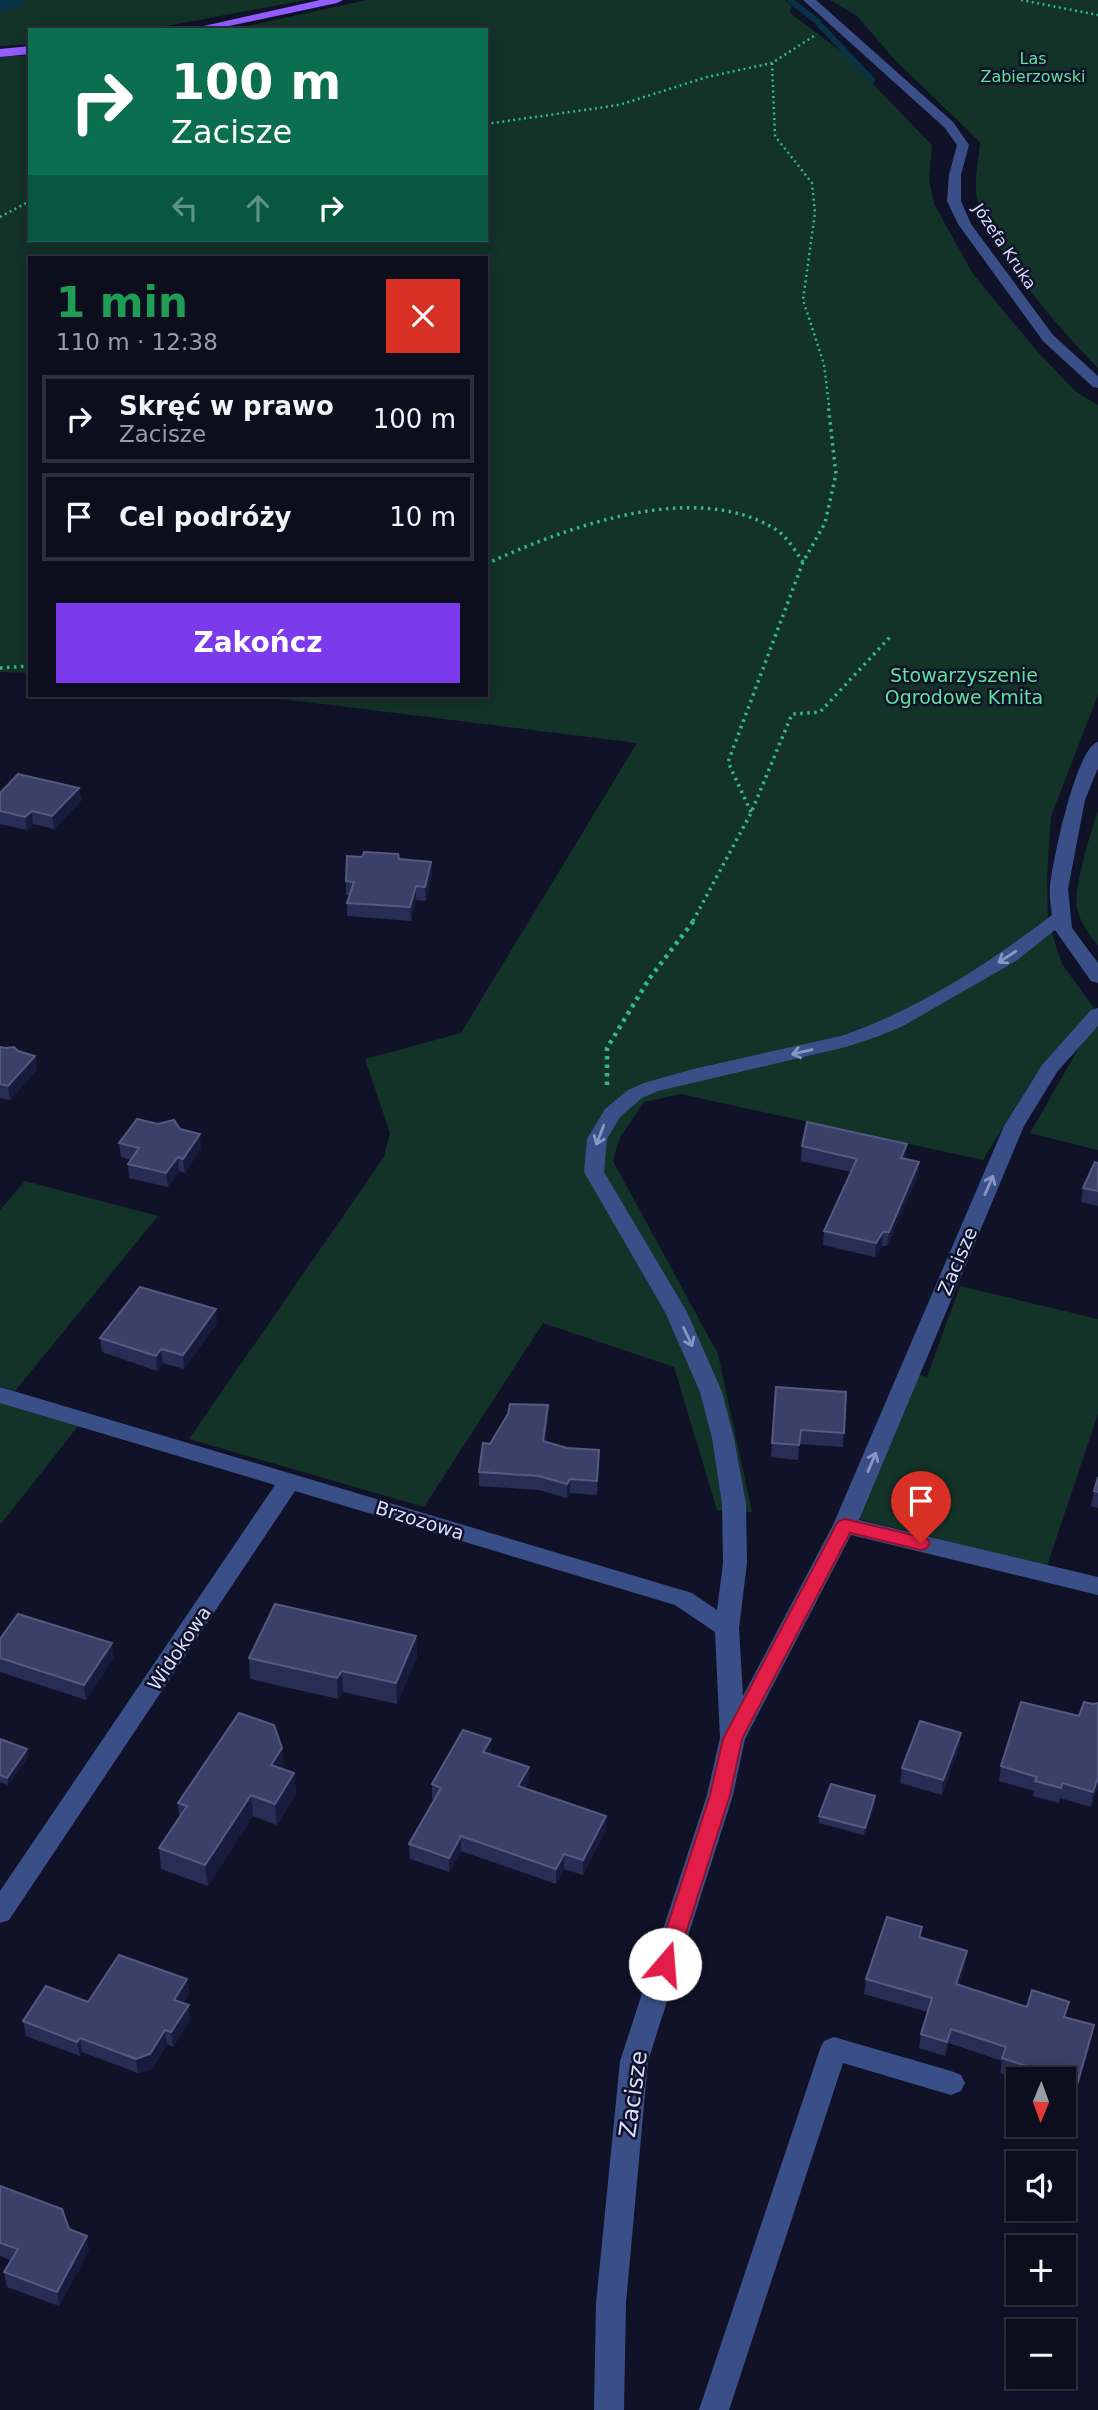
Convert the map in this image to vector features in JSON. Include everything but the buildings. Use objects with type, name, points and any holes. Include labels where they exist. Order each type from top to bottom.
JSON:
[{"type":"main road","points":[[202,28],[337,0]]},
{"type":"main road","points":[[0,53],[28,50]]},
{"type":"street","name":"Józefa Kruka","points":[[809,0],[949,125],[963,145],[955,175],[954,201],[965,224],[1048,338],[1098,384]]},
{"type":"street","points":[[1098,747],[1076,800],[1059,889],[1063,928],[1098,977]]},
{"type":"street","points":[[732,1739],[727,1628],[735,1563],[734,1504],[723,1438],[710,1392],[682,1323],[594,1172],[597,1139],[612,1113],[635,1094],[671,1080],[846,1041],[896,1022],[1009,957],[1061,917]]},
{"type":"street","name":"Zacisze","points":[[609,2410],[611,2303],[634,2061],[720,1795],[732,1739],[845,1525],[1014,1126],[1049,1069],[1098,1014]]},
{"type":"street","name":"Brzozowa","points":[[0,1395],[683,1600],[727,1628]]},
{"type":"street","name":"Widokowa","points":[[0,1912],[60,1812],[290,1481]]},
{"type":"street","points":[[845,1525],[1098,1586]]},
{"type":"street","points":[[714,2410],[834,2049],[951,2083]]},
{"type":"path","points":[[1021,0],[1098,15]]},
{"type":"path","points":[[488,124],[619,104],[707,77],[772,63],[813,36],[841,28]]},
{"type":"path","points":[[751,813],[728,762],[803,562],[825,523],[836,474],[824,364],[803,300],[815,213],[812,183],[775,136],[777,126],[770,79],[772,63]]},
{"type":"path","points":[[0,217],[28,202]]},
{"type":"path","points":[[488,563],[523,547],[596,525],[673,508],[710,509],[747,516],[778,530],[803,562]]},
{"type":"path","points":[[612,1113],[607,1088],[607,1048],[649,979],[700,912],[751,813],[792,715],[820,712],[890,636]]},
{"type":"path","points":[[0,668],[28,666]]},
{"type":"green space","points":[[0,0],[306,0],[156,28],[28,28],[28,44],[0,46]]},
{"type":"green space","name":"Stowarzyszenie Ogrodowe Kmita","points":[[367,0],[785,0],[792,6],[790,13],[842,52],[932,145],[929,180],[934,204],[973,274],[1037,351],[1075,391],[1098,405],[1098,695],[1051,816],[1047,877],[1048,922],[1062,964],[1094,1008],[1034,1077],[983,1160],[681,1094],[644,1102],[620,1137],[613,1161],[718,1354],[752,1512],[717,1510],[674,1367],[543,1323],[424,1507],[189,1439],[384,1157],[390,1133],[365,1059],[461,1033],[637,743],[266,697],[488,697],[488,256],[28,256],[28,673],[0,672],[0,57],[28,55],[28,242],[488,242],[488,28],[238,28]]},
{"type":"green space","name":"Las Zabierzowski","points":[[830,0],[1098,0],[1098,368],[1025,284],[991,233],[980,210],[976,190],[980,142],[894,59],[857,16]]},
{"type":"green space","points":[[1098,811],[1098,946],[1080,919],[1076,899],[1083,860]]},
{"type":"green space","points":[[1098,1027],[1098,1150],[1030,1133],[1088,1032]]},
{"type":"green space","points":[[25,1181],[158,1216],[15,1391],[0,1386],[0,1210]]},
{"type":"green space","points":[[960,1286],[1098,1319],[1098,1414],[1047,1566],[859,1519],[913,1373],[927,1377]]},
{"type":"green space","points":[[0,1402],[79,1425],[0,1525]]},
{"type":"waterway","points":[[0,2],[8,0]]},
{"type":"waterway","points":[[790,0],[818,22]]},
{"type":"waterway","points":[[821,26],[872,80]]},
{"type":"route","points":[[665,1964],[720,1795],[732,1739],[845,1525],[921,1543]]}]
